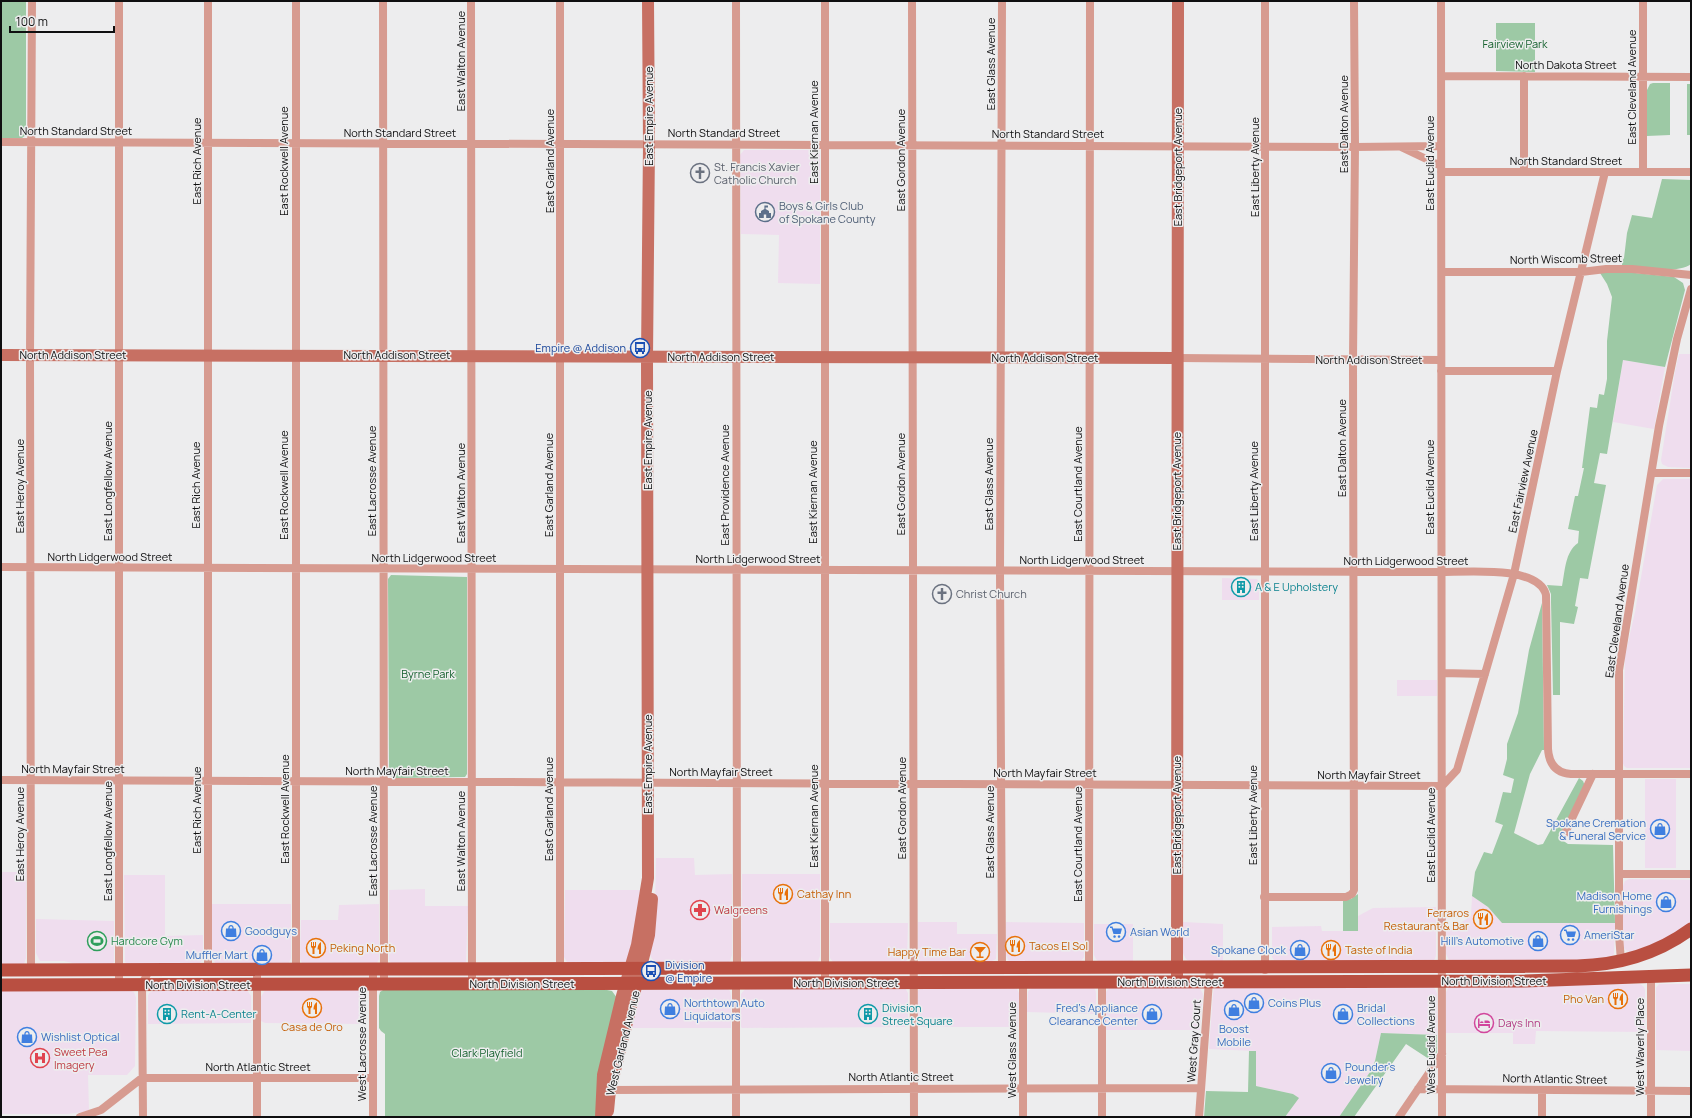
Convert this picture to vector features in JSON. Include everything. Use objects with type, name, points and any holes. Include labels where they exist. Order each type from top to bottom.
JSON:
[{"type":"main road","name":"North Division Street","points":[[1,985],[736,984],[1265,981],[1602,965],[1646,954],[1668,944],[1691,929]]},
{"type":"main road","name":"North Division Street","points":[[1,970],[472,970],[1178,966],[1265,967],[1442,973],[1525,981],[1691,975]]},
{"type":"main road","points":[[1023,982],[1025,978],[1030,975],[1069,974],[1071,967]]},
{"type":"main road","points":[[963,982],[971,976],[998,976],[1002,968]]},
{"type":"main road","points":[[32,985],[35,978],[51,978],[76,970]]},
{"type":"street","name":"East Heroy Avenue","points":[[31,970],[30,355],[32,1]]},
{"type":"street","name":"East Longfellow Avenue","points":[[119,1],[119,985]]},
{"type":"street","name":"East Rich Avenue","points":[[208,1],[208,970]]},
{"type":"street","name":"East Rockwell Avenue","points":[[296,1],[296,970]]},
{"type":"street","name":"East Lacrosse Avenue","points":[[379,985],[384,782],[383,1]]},
{"type":"street","name":"East Walton Avenue","points":[[471,1],[472,984]]},
{"type":"street","name":"East Garland Avenue","points":[[560,1],[560,969]]},
{"type":"street","name":"East Empire Avenue","points":[[636,969],[648,878],[648,1]]},
{"type":"street","name":"East Providence Avenue","points":[[736,1],[737,968]]},
{"type":"street","name":"East Kiernan Avenue","points":[[825,1],[825,983]]},
{"type":"street","name":"East Gordon Avenue","points":[[912,1],[914,1117]]},
{"type":"street","name":"East Glass Avenue","points":[[1002,1],[1000,358],[1002,968]]},
{"type":"street","name":"East Courtland Avenue","points":[[1089,967],[1090,1]]},
{"type":"street","name":"East Bridgeport Avenue","points":[[1177,982],[1178,1]]},
{"type":"street","name":"East Liberty Avenue","points":[[1265,1],[1265,981]]},
{"type":"street","name":"East Dalton Avenue","points":[[1264,897],[1346,897],[1352,894],[1354,890],[1354,1]]},
{"type":"street","name":"East Euclid Avenue","points":[[1441,1],[1442,973]]},
{"type":"street","name":"East Cleveland Avenue","points":[[1643,1],[1643,172]]},
{"type":"street","name":"North Dakota Street","points":[[1441,76],[1691,77]]},
{"type":"street","points":[[1524,76],[1524,172]]},
{"type":"street","name":"North Standard Street","points":[[1,142],[913,144],[1355,147],[1399,145],[1442,146]]},
{"type":"street","name":"North Standard Street","points":[[1399,145],[1442,169],[1524,172],[1691,172]]},
{"type":"street","name":"East Fairview Avenue","points":[[1442,786],[1457,770],[1514,574],[1557,372],[1605,172]]},
{"type":"street","name":"North Wiscomb Street","points":[[1442,272],[1580,272],[1606,269],[1632,269],[1691,274]]},
{"type":"street","name":"East Cleveland Avenue","points":[[1621,961],[1619,942],[1619,670],[1669,375],[1691,289]]},
{"type":"street","name":"North Addison Street","points":[[1,355],[383,355],[1441,360]]},
{"type":"street","points":[[1441,372],[1557,372]]},
{"type":"street","points":[[1653,473],[1691,473]]},
{"type":"street","name":"North Lidgerwood Street","points":[[1,568],[1441,572],[1514,574]]},
{"type":"street","points":[[1514,574],[1535,580],[1542,586],[1545,592],[1548,755],[1554,767],[1562,773],[1691,774]]},
{"type":"street","points":[[1442,673],[1485,674]]},
{"type":"street","points":[[1565,833],[1593,774]]},
{"type":"street","name":"North Mayfair Street","points":[[1,780],[1442,786]]},
{"type":"street","points":[[1619,874],[1691,874]]},
{"type":"street","name":"West Gray Court","points":[[1199,1117],[1210,967]]},
{"type":"street","name":"West Garland Avenue","points":[[608,1117],[606,1090],[607,1056],[636,969]]},
{"type":"street","points":[[143,1117],[142,985],[149,970]]},
{"type":"street","points":[[256,970],[257,1117]]},
{"type":"street","name":"West Euclid Avenue","points":[[1442,973],[1442,1117]]},
{"type":"street","name":"West Waverly Place","points":[[1651,977],[1651,1117]]},
{"type":"street","name":"West Glass Avenue","points":[[1023,982],[1023,1117]]},
{"type":"street","points":[[1102,982],[1102,1117]]},
{"type":"street","points":[[736,984],[736,1117]]},
{"type":"street","name":"West Lacrosse Avenue","points":[[373,1117],[373,1078],[379,985]]},
{"type":"street","points":[[1399,1117],[1442,1054]]},
{"type":"street","points":[[80,1117],[101,1110],[142,1078]]},
{"type":"street","name":"North Atlantic Street","points":[[142,1078],[373,1078]]},
{"type":"street","name":"North Atlantic Street","points":[[606,1090],[1201,1088]]},
{"type":"street","name":"North Atlantic Street","points":[[1418,1089],[1691,1091]]},
{"type":"street","name":"West Garland Avenue","points":[[601,1117],[606,1090]]},
{"type":"street","points":[[1542,1090],[1542,1117]]},
{"type":"shaded area","points":[[744,150],[815,150],[820,154],[820,284],[778,283],[779,235],[741,234],[740,155]]},
{"type":"shaded area","points":[[1679,354],[1691,354],[1691,468],[1668,467],[1662,464],[1661,460]]},
{"type":"shaded area","points":[[1623,360],[1665,367],[1654,429],[1613,422]]},
{"type":"shaded area","points":[[1663,479],[1691,479],[1691,768],[1627,768],[1623,763],[1625,656],[1635,612],[1657,485]]},
{"type":"shaded area","points":[[1222,578],[1257,579],[1259,582],[1259,600],[1222,600]]},
{"type":"shaded area","points":[[1397,680],[1437,680],[1437,696],[1397,696]]},
{"type":"shaded area","points":[[1645,779],[1676,779],[1676,868],[1645,868]]},
{"type":"shaded area","points":[[656,858],[694,858],[695,875],[732,874],[732,955],[728,963],[658,962],[652,959],[650,955],[655,909]]},
{"type":"shaded area","points":[[1,872],[26,872],[26,958],[24,964],[1,965]]},
{"type":"shaded area","points":[[742,874],[820,874],[820,956],[818,961],[745,963],[743,961],[741,956]]},
{"type":"shaded area","points":[[124,875],[165,875],[165,936],[203,935],[203,959],[200,963],[127,964],[125,962]]},
{"type":"shaded area","points":[[1629,879],[1691,880],[1691,923],[1664,940],[1630,952],[1627,951],[1624,948],[1623,936],[1623,886],[1625,881]]},
{"type":"shaded area","points":[[425,889],[425,906],[468,906],[466,962],[461,964],[391,963],[389,960],[389,890]]},
{"type":"shaded area","points":[[565,890],[640,890],[634,934],[627,961],[567,962],[564,957]]},
{"type":"shaded area","points":[[1472,896],[1488,907],[1502,923],[1615,923],[1614,954],[1612,956],[1586,960],[1449,960],[1446,954],[1446,930],[1450,930],[1471,916]]},
{"type":"shaded area","points":[[212,904],[291,904],[291,958],[289,963],[216,964],[212,958]]},
{"type":"shaded area","points":[[379,904],[379,959],[377,963],[302,963],[300,959],[301,920],[338,920],[339,905]]},
{"type":"shaded area","points":[[1436,907],[1436,955],[1435,959],[1432,961],[1274,960],[1272,957],[1272,927],[1321,926],[1322,931],[1357,931],[1358,916],[1373,908]]},
{"type":"shaded area","points":[[36,919],[114,921],[114,962],[112,964],[81,965],[64,961],[40,961],[36,953]]},
{"type":"shaded area","points":[[918,922],[957,922],[957,934],[997,934],[996,959],[990,962],[920,961],[918,956]]},
{"type":"shaded area","points":[[1006,922],[1084,923],[1084,957],[1081,961],[1009,962],[1006,955]]},
{"type":"shaded area","points":[[1183,922],[1223,924],[1223,961],[1189,961],[1186,959],[1183,953]]},
{"type":"shaded area","points":[[830,923],[908,923],[907,960],[905,962],[833,962],[830,958]]},
{"type":"shaded area","points":[[1094,924],[1133,924],[1133,962],[1098,961],[1094,955]]},
{"type":"shaded area","points":[[1640,984],[1645,990],[1645,1032],[1536,1031],[1535,1044],[1513,1044],[1513,1033],[1446,1033],[1446,992],[1449,987]]},
{"type":"shaded area","points":[[1659,984],[1691,984],[1691,1051],[1656,1050],[1656,988]]},
{"type":"shaded area","points":[[1091,987],[1095,989],[1096,993],[1096,1014],[1027,1012],[1028,992],[1031,988]]},
{"type":"shaded area","points":[[1217,987],[1434,987],[1437,993],[1437,1035],[1381,1033],[1375,1061],[1370,1072],[1339,1117],[1285,1117],[1298,1098],[1293,1094],[1256,1086],[1256,1051],[1209,1049],[1213,994],[1214,989]]},
{"type":"shaded area","points":[[905,988],[908,993],[908,1025],[906,1027],[741,1027],[741,994],[745,989]]},
{"type":"shaded area","points":[[920,988],[1017,989],[1019,993],[1018,1027],[918,1027],[917,992]]},
{"type":"shaded area","points":[[1109,988],[1200,988],[1203,994],[1200,1030],[1106,1030],[1106,992]]},
{"type":"shaded area","points":[[728,989],[731,996],[731,1028],[630,1028],[641,991],[643,990]]},
{"type":"shaded area","points":[[155,990],[247,990],[251,996],[251,1023],[148,1024],[148,996],[149,993]]},
{"type":"shaded area","points":[[265,990],[362,990],[366,995],[366,1023],[265,1023],[261,1021],[261,997]]},
{"type":"shaded area","points":[[1,991],[134,992],[136,998],[135,1066],[127,1075],[88,1075],[89,1110],[67,1114],[1,1114]]},
{"type":"green space","points":[[1,1],[26,1],[26,135],[22,138],[1,138]]},
{"type":"green space","name":"Fairview Park","points":[[1496,23],[1535,23],[1535,72],[1496,71]]},
{"type":"green space","points":[[1670,83],[1670,135],[1647,136],[1647,90],[1650,84]]},
{"type":"green space","points":[[1687,84],[1691,84],[1691,135],[1687,135]]},
{"type":"green space","points":[[1662,179],[1691,180],[1691,264],[1686,267],[1669,270],[1622,268],[1627,233],[1632,215],[1652,218]]},
{"type":"green space","points":[[1606,270],[1674,277],[1683,283],[1685,290],[1665,367],[1623,360],[1607,454],[1600,453],[1594,483],[1606,485],[1588,579],[1580,578],[1575,606],[1578,607],[1574,624],[1560,622],[1560,695],[1553,695],[1551,594],[1547,585],[1562,586],[1570,551],[1578,543],[1579,531],[1568,529],[1575,496],[1578,496],[1584,468],[1582,468],[1590,407],[1597,408],[1599,394],[1604,395],[1607,379],[1607,341],[1612,297],[1607,284],[1600,273]]},
{"type":"green space","name":"Byrne Park","points":[[391,575],[467,577],[467,774],[465,777],[395,778],[390,776],[388,579]]},
{"type":"green space","points":[[1542,603],[1544,750],[1542,750],[1530,774],[1514,833],[1538,845],[1543,844],[1579,778],[1583,781],[1585,786],[1559,838],[1568,844],[1613,845],[1615,923],[1502,923],[1488,907],[1472,896],[1475,872],[1484,852],[1492,854],[1503,825],[1495,822],[1503,792],[1511,793],[1514,779],[1503,775],[1507,759],[1507,744],[1518,713],[1529,650]]},
{"type":"green space","points":[[1358,894],[1358,931],[1343,931],[1343,900],[1351,899]]},
{"type":"green space","name":"Clark Playfield","points":[[383,990],[612,991],[617,998],[598,1117],[385,1117],[385,1034],[379,1028],[379,996],[380,992]]},
{"type":"green space","points":[[1381,1033],[1437,1035],[1437,1052],[1432,1061],[1406,1044],[1354,1117],[1339,1117],[1370,1072],[1375,1061]]},
{"type":"green space","points":[[1249,1051],[1256,1051],[1256,1086],[1293,1094],[1299,1098],[1285,1117],[1204,1117],[1206,1091],[1248,1092]]},
{"type":"place","name":"St. Francis Xavier Catholic Church","points":[[700,173]]},
{"type":"place","name":"Boys & Girls Club of Spokane County","points":[[765,212]]},
{"type":"place","name":"Empire @ Addison","points":[[640,348]]},
{"type":"place","name":"A & E Upholstery","points":[[1241,587]]},
{"type":"place","name":"Christ Church","points":[[942,594]]},
{"type":"place","name":"Spokane Cremation & Funeral Service","points":[[1660,829]]},
{"type":"place","name":"Cathay Inn","points":[[783,894]]},
{"type":"place","name":"Madison Home Furnishings","points":[[1666,902]]},
{"type":"place","name":"Walgreens","points":[[700,910]]},
{"type":"place","name":"Ferraros Restaurant & Bar","points":[[1483,919]]},
{"type":"place","name":"Goodguys","points":[[231,931]]},
{"type":"place","name":"Asian World","points":[[1116,932]]},
{"type":"place","name":"AmeriStar","points":[[1570,935]]},
{"type":"place","name":"Hardcore Gym","points":[[97,941]]},
{"type":"place","name":"Hill's Automotive","points":[[1538,941]]},
{"type":"place","name":"Tacos El Sol","points":[[1015,946]]},
{"type":"place","name":"Peking North","points":[[316,948]]},
{"type":"place","name":"Spokane Clock","points":[[1300,950]]},
{"type":"place","name":"Taste of India","points":[[1331,950]]},
{"type":"place","name":"Happy Time Bar","points":[[980,952]]},
{"type":"place","name":"Muffler Mart","points":[[262,955]]},
{"type":"place","name":"Division @ Empire","points":[[651,971]]},
{"type":"place","name":"Pho Van","points":[[1618,999]]},
{"type":"place","name":"Coins Plus","points":[[1254,1003]]},
{"type":"place","name":"Casa de Oro","points":[[312,1008]]},
{"type":"place","name":"Northtown Auto Liquidators","points":[[670,1009]]},
{"type":"place","name":"Boost Mobile","points":[[1234,1010]]},
{"type":"place","name":"Rent-A-Center","points":[[167,1014]]},
{"type":"place","name":"Division Street Square","points":[[868,1014]]},
{"type":"place","name":"Fred's Appliance Clearance Center","points":[[1152,1014]]},
{"type":"place","name":"Bridal Collections","points":[[1343,1014]]},
{"type":"place","name":"Days Inn","points":[[1484,1023]]},
{"type":"place","name":"Wishlist Optical","points":[[27,1037]]},
{"type":"place","name":"Sweet Pea Imagery","points":[[40,1058]]},
{"type":"place","name":"Pounder's Jewelry","points":[[1331,1073]]}]
